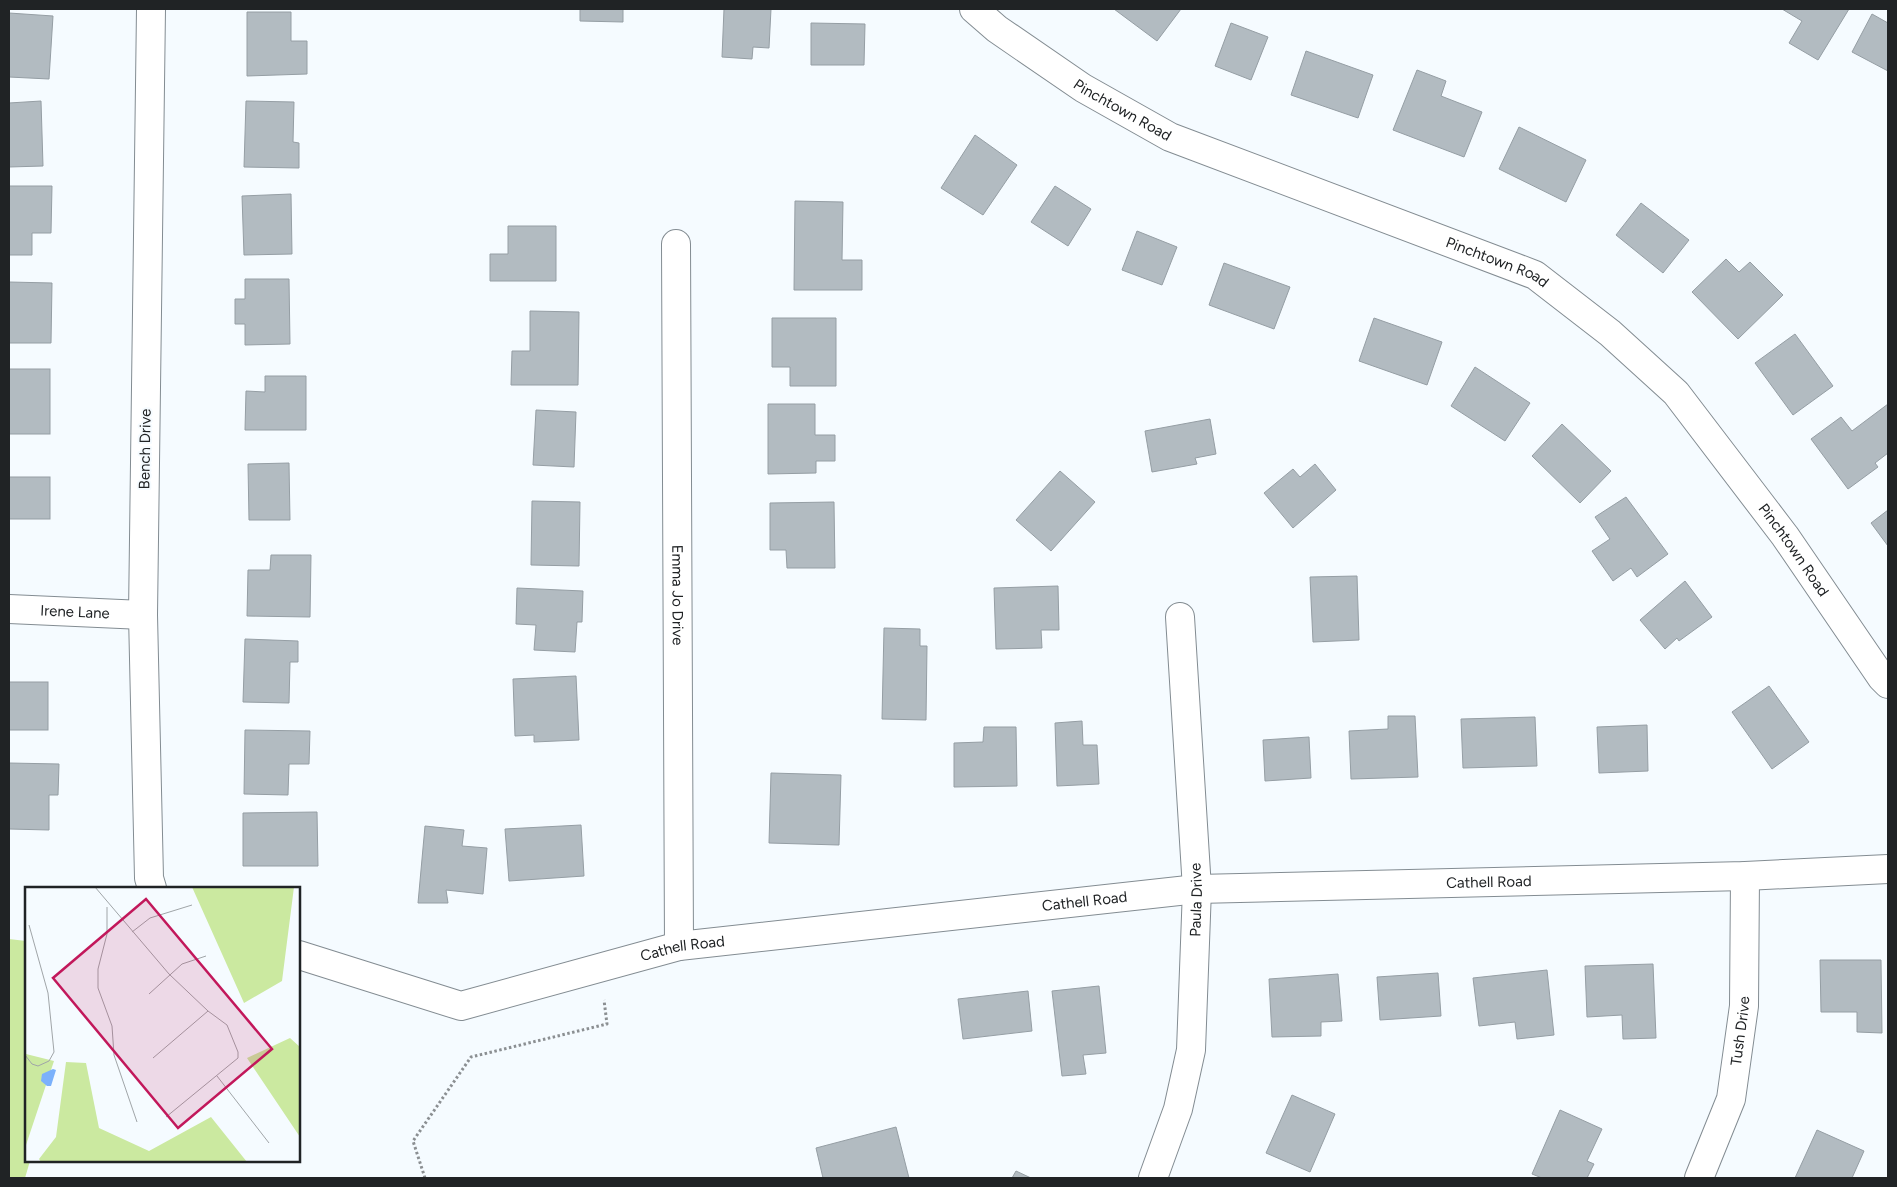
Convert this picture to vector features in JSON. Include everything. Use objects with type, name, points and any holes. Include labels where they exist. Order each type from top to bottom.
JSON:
[{"type":"street","name":"Bench Drive","points":[[151,9],[142,615],[148,878],[152,887]]},
{"type":"street","name":"Pinchtown Road","points":[[974,9],[997,29],[1082,88],[1170,137],[1535,275],[1610,333],[1676,393],[1785,536],[1888,684]]},
{"type":"street","name":"Emma Jo Drive","points":[[676,244],[679,946]]},
{"type":"street","name":"Irene Lane","points":[[9,609],[142,615]]},
{"type":"street","name":"Paula Drive","points":[[1153,1178],[1178,1109],[1192,1050],[1197,889],[1180,617]]},
{"type":"street","name":"Cathell Road","points":[[300,955],[461,1006],[679,946],[1197,889],[1745,876],[1888,869]]},
{"type":"street","name":"Tush Drive","points":[[1699,1178],[1731,1099],[1744,1006],[1745,876]]},
{"type":"path","points":[[425,1178],[413,1141],[471,1057],[607,1024],[600,968]]},
{"type":"green space","points":[[9,939],[25,941],[25,1162],[30,1162],[25,1178],[9,1178]]},
{"type":"building","points":[[580,9],[623,9],[623,22],[580,21]]},
{"type":"building","points":[[724,9],[771,9],[769,48],[753,47],[752,59],[722,57]]},
{"type":"building","points":[[1114,9],[1181,9],[1157,41]]},
{"type":"building","points":[[1782,9],[1849,9],[1818,60],[1789,43],[1802,21]]},
{"type":"building","points":[[247,12],[291,12],[291,41],[307,41],[307,74],[247,76]]},
{"type":"building","points":[[9,13],[53,16],[49,79],[9,77]]},
{"type":"building","points":[[1872,14],[1888,23],[1888,71],[1852,52]]},
{"type":"building","points":[[811,23],[865,24],[864,65],[811,65]]},
{"type":"building","points":[[1231,23],[1268,37],[1251,80],[1215,66]]},
{"type":"building","points":[[1306,51],[1373,75],[1358,118],[1291,95]]},
{"type":"building","points":[[1417,70],[1446,81],[1441,96],[1482,112],[1464,157],[1393,130]]},
{"type":"building","points":[[41,101],[43,166],[9,167],[9,103]]},
{"type":"building","points":[[246,101],[294,102],[293,142],[299,143],[299,168],[244,167]]},
{"type":"building","points":[[1519,127],[1586,160],[1566,202],[1499,169]]},
{"type":"building","points":[[975,135],[1017,165],[983,215],[941,188]]},
{"type":"building","points":[[9,186],[52,186],[51,233],[32,233],[32,255],[9,255]]},
{"type":"building","points":[[1055,186],[1091,209],[1068,246],[1031,222]]},
{"type":"building","points":[[291,194],[292,254],[244,255],[242,196]]},
{"type":"building","points":[[795,201],[843,202],[842,260],[862,260],[862,290],[794,290]]},
{"type":"building","points":[[1641,203],[1689,240],[1663,273],[1616,235]]},
{"type":"building","points":[[508,226],[556,226],[556,281],[490,281],[490,254],[508,254]]},
{"type":"building","points":[[1137,231],[1177,247],[1162,285],[1122,270]]},
{"type":"building","points":[[1726,259],[1739,272],[1750,262],[1783,295],[1738,339],[1692,292]]},
{"type":"building","points":[[1224,263],[1290,287],[1274,329],[1209,305]]},
{"type":"building","points":[[245,279],[289,279],[290,344],[245,345],[245,324],[235,324],[235,299],[245,299]]},
{"type":"building","points":[[9,282],[52,283],[51,343],[9,343]]},
{"type":"building","points":[[530,311],[579,312],[578,385],[511,385],[512,351],[530,351]]},
{"type":"building","points":[[772,318],[836,318],[836,386],[790,386],[790,367],[772,367]]},
{"type":"building","points":[[1374,318],[1442,342],[1427,385],[1359,361]]},
{"type":"building","points":[[1795,334],[1833,386],[1793,415],[1755,363]]},
{"type":"building","points":[[1475,367],[1530,403],[1505,441],[1451,406]]},
{"type":"building","points":[[9,369],[50,369],[50,434],[9,434]]},
{"type":"building","points":[[265,376],[306,376],[306,430],[245,430],[246,391],[265,392]]},
{"type":"building","points":[[768,404],[815,404],[815,435],[835,435],[835,461],[816,461],[816,473],[768,474]]},
{"type":"building","points":[[1888,404],[1888,453],[1875,463],[1878,467],[1848,489],[1811,439],[1841,417],[1852,431]]},
{"type":"building","points":[[536,410],[576,412],[574,467],[533,465]]},
{"type":"building","points":[[1210,419],[1216,454],[1195,458],[1197,464],[1152,472],[1145,431]]},
{"type":"building","points":[[1562,424],[1611,471],[1580,503],[1532,456]]},
{"type":"building","points":[[289,463],[290,520],[249,520],[248,464]]},
{"type":"building","points":[[1315,464],[1336,490],[1293,528],[1264,493],[1293,469],[1300,477]]},
{"type":"building","points":[[1060,471],[1095,502],[1051,551],[1016,520]]},
{"type":"building","points":[[9,477],[50,477],[50,519],[9,519]]},
{"type":"building","points":[[1626,497],[1668,554],[1637,577],[1631,568],[1613,581],[1592,551],[1610,539],[1595,517]]},
{"type":"building","points":[[532,501],[580,502],[579,566],[531,565]]},
{"type":"building","points":[[834,502],[835,568],[787,568],[786,550],[770,550],[770,503]]},
{"type":"building","points":[[1888,510],[1888,546],[1871,523]]},
{"type":"building","points":[[271,555],[311,555],[310,617],[247,616],[248,570],[270,570]]},
{"type":"building","points":[[1357,576],[1359,640],[1313,642],[1310,577]]},
{"type":"building","points":[[1685,581],[1712,617],[1679,641],[1677,638],[1665,649],[1640,620]]},
{"type":"building","points":[[1058,586],[1059,630],[1041,630],[1042,648],[996,649],[994,588]]},
{"type":"building","points":[[517,588],[583,591],[582,622],[577,622],[575,652],[534,650],[536,625],[516,624]]},
{"type":"building","points":[[884,628],[920,629],[920,646],[927,646],[926,720],[882,719]]},
{"type":"building","points":[[245,639],[298,641],[298,662],[290,662],[289,703],[243,702]]},
{"type":"building","points":[[576,676],[579,740],[534,742],[534,735],[515,736],[513,679]]},
{"type":"building","points":[[9,682],[48,682],[48,730],[9,730]]},
{"type":"building","points":[[1769,686],[1809,742],[1772,769],[1732,712]]},
{"type":"building","points":[[1388,716],[1415,716],[1418,777],[1351,779],[1349,731],[1388,729]]},
{"type":"building","points":[[1535,717],[1537,766],[1463,768],[1461,719]]},
{"type":"building","points":[[1082,721],[1083,745],[1097,745],[1099,784],[1057,786],[1055,723]]},
{"type":"building","points":[[1647,725],[1648,771],[1599,773],[1597,727]]},
{"type":"building","points":[[984,727],[1016,727],[1017,786],[954,787],[954,743],[983,742]]},
{"type":"building","points":[[245,730],[310,731],[309,764],[289,764],[288,795],[244,794]]},
{"type":"building","points":[[1309,737],[1311,778],[1265,781],[1263,740]]},
{"type":"building","points":[[9,763],[59,764],[58,795],[49,795],[49,830],[9,829]]},
{"type":"building","points":[[771,773],[841,775],[839,845],[769,843]]},
{"type":"building","points":[[317,812],[318,866],[243,866],[243,813]]},
{"type":"building","points":[[581,825],[584,876],[509,881],[505,829]]},
{"type":"building","points":[[425,826],[464,830],[462,846],[487,848],[483,894],[446,890],[448,903],[418,903]]},
{"type":"building","points":[[1820,960],[1881,960],[1882,1033],[1857,1032],[1857,1012],[1821,1012]]},
{"type":"building","points":[[1653,964],[1656,1038],[1623,1039],[1622,1015],[1587,1017],[1585,966]]},
{"type":"building","points":[[1547,970],[1554,1035],[1517,1039],[1515,1022],[1479,1026],[1473,978]]},
{"type":"building","points":[[1438,973],[1441,1016],[1380,1020],[1377,977]]},
{"type":"building","points":[[1338,974],[1342,1021],[1321,1022],[1321,1036],[1272,1037],[1269,979]]},
{"type":"building","points":[[1099,986],[1106,1053],[1083,1055],[1086,1074],[1062,1076],[1052,991]]},
{"type":"building","points":[[1028,991],[1032,1031],[963,1039],[958,999]]},
{"type":"building","points":[[1292,1095],[1335,1114],[1310,1172],[1266,1153]]},
{"type":"building","points":[[1560,1110],[1602,1129],[1587,1161],[1594,1164],[1587,1178],[1542,1178],[1532,1174]]},
{"type":"building","points":[[896,1127],[909,1178],[823,1178],[816,1148]]},
{"type":"building","points":[[1817,1130],[1864,1151],[1852,1178],[1795,1178]]},
{"type":"building","points":[[1016,1171],[1031,1178],[1012,1178]]}]
